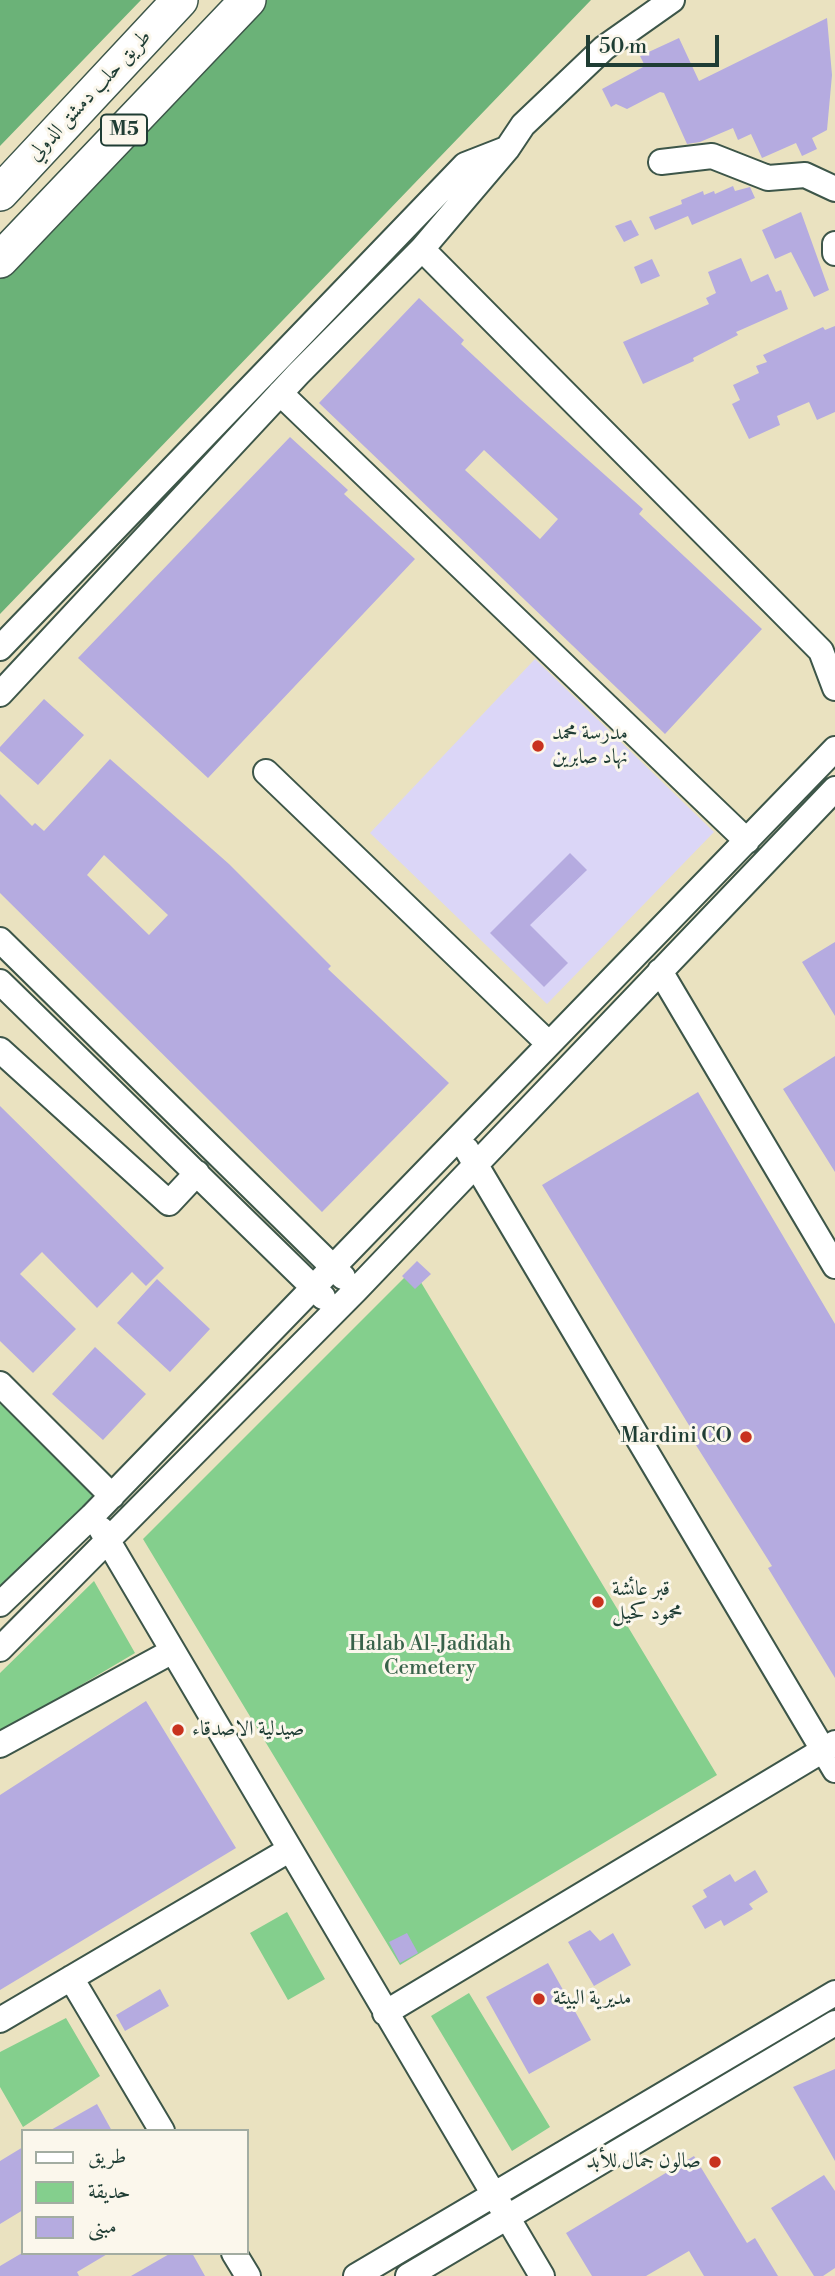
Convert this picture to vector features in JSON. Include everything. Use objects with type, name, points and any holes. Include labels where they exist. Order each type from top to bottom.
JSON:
[{"type":"highway","name":"طريق حلب دمشق الدولي","points":[[0,193],[180,0]]},
{"type":"highway","name":"M5","points":[[0,260],[248,0]]},
{"type":"street","points":[[0,694],[280,393],[422,249],[507,149],[523,124],[604,48],[671,0]]},
{"type":"street","points":[[0,648],[465,165],[507,149]]},
{"type":"street","points":[[662,162],[712,156],[768,178],[805,175],[835,189]]},
{"type":"street","points":[[835,244],[835,253]]},
{"type":"street","points":[[422,249],[828,644],[835,688]]},
{"type":"street","points":[[280,393],[747,841]]},
{"type":"street","points":[[0,1604],[93,1516],[835,749]]},
{"type":"street","points":[[266,772],[550,1044]]},
{"type":"street","points":[[0,1649],[110,1542],[337,1310],[835,789]]},
{"type":"street","points":[[0,940],[356,1290]]},
{"type":"street","points":[[660,971],[835,1266]]},
{"type":"street","points":[[0,982],[337,1310]]},
{"type":"street","points":[[38,1017],[58,997]]},
{"type":"street","points":[[0,1050],[169,1203],[197,1173]]},
{"type":"street","points":[[385,2013],[831,1754],[460,1137]]},
{"type":"street","points":[[1,1386],[112,1496]]},
{"type":"street","points":[[93,1516],[542,2276]]},
{"type":"street","points":[[0,1745],[171,1652]]},
{"type":"street","points":[[0,2020],[289,1850]]},
{"type":"street","points":[[71,1978],[161,2129]]},
{"type":"street","points":[[356,2276],[835,1993]]},
{"type":"street","points":[[408,2276],[835,2023]]},
{"type":"street","points":[[235,2255],[248,2276]]},
{"type":"shaded area","name":"مدرسة محمد نهاد صابرين","points":[[535,659],[714,832],[547,1004],[370,833]]},
{"type":"green space","points":[[0,0],[141,0],[0,146]]},
{"type":"green space","points":[[267,0],[591,0],[0,614],[0,279]]},
{"type":"green space","name":"Halab Al-Jadidah Cemetery","points":[[413,1269],[717,1775],[400,1965],[143,1539]]},
{"type":"green space","points":[[1,1403],[97,1495],[0,1595],[0,1405]]},
{"type":"green space","points":[[94,1581],[135,1653],[0,1733],[0,1673]]},
{"type":"green space","points":[[287,1912],[325,1979],[288,2000],[250,1933]]},
{"type":"green space","points":[[469,1993],[550,2127],[512,2151],[431,2016]]},
{"type":"green space","points":[[66,2018],[100,2076],[23,2127],[0,2087],[0,2052]]},
{"type":"building","points":[[827,18],[832,75],[827,130],[812,138],[817,149],[802,156],[796,143],[762,158],[751,134],[738,140],[733,128],[700,142],[687,144],[664,93],[660,92],[627,109],[616,104],[611,107],[602,89],[645,66],[640,56],[679,38],[699,81]]},
{"type":"building","points":[[733,186],[735,191],[750,187],[755,198],[692,225],[688,216],[655,230],[649,217],[682,204],[681,200],[703,191],[704,195],[714,191],[715,194]]},
{"type":"building","points":[[801,212],[829,290],[814,297],[791,252],[775,259],[762,230]]},
{"type":"building","points":[[631,220],[639,235],[624,242],[615,226]]},
{"type":"building","points":[[741,258],[751,282],[768,274],[776,292],[781,290],[788,309],[736,332],[738,335],[693,358],[694,361],[643,384],[623,342],[709,304],[706,298],[716,293],[708,272]]},
{"type":"building","points":[[652,259],[660,276],[641,284],[634,267]]},
{"type":"building","points":[[419,298],[464,340],[461,344],[643,509],[639,514],[762,629],[665,734],[319,403]],"holes":[[[484,450],[558,519],[540,539],[465,470]]]},
{"type":"building","points":[[835,326],[835,412],[817,420],[809,402],[777,416],[780,425],[749,439],[732,404],[740,400],[733,385],[759,373],[756,366],[767,362],[763,355],[823,327],[825,330]]},
{"type":"building","points":[[290,437],[348,490],[344,494],[415,559],[208,778],[78,658]]},
{"type":"building","points":[[44,699],[84,735],[38,785],[0,751],[0,747]]},
{"type":"building","points":[[110,759],[229,864],[331,966],[328,969],[449,1083],[322,1212],[0,893],[0,794],[32,826],[35,823],[44,831]],"holes":[[[104,855],[168,915],[149,935],[87,875]]]},
{"type":"building","points":[[570,853],[587,870],[530,925],[568,963],[544,987],[490,933]]},
{"type":"building","points":[[835,942],[835,1016],[802,962]]},
{"type":"building","points":[[835,1056],[835,1172],[783,1089]]},
{"type":"building","points":[[698,1092],[835,1324],[835,1678],[768,1568],[772,1566],[694,1442],[698,1440],[542,1185]]},
{"type":"building","points":[[0,1106],[164,1268],[146,1286],[132,1272],[97,1308],[42,1252],[20,1274],[76,1329],[33,1373],[0,1341]]},
{"type":"building","points":[[417,1261],[431,1274],[415,1289],[402,1276]]},
{"type":"building","points":[[157,1279],[210,1329],[170,1372],[117,1323]]},
{"type":"building","points":[[95,1347],[146,1394],[103,1440],[52,1394]]},
{"type":"building","points":[[146,1701],[236,1848],[0,1990],[0,1795]]},
{"type":"building","points":[[755,1870],[768,1892],[749,1904],[753,1909],[724,1926],[721,1920],[705,1929],[692,1906],[707,1897],[703,1890],[730,1874],[735,1882]]},
{"type":"building","points":[[590,1930],[600,1941],[613,1933],[631,1965],[594,1986],[568,1942]]},
{"type":"building","points":[[407,1933],[418,1953],[400,1963],[389,1942]]},
{"type":"building","points":[[548,1963],[591,2040],[529,2074],[486,1997]]},
{"type":"building","points":[[160,1989],[169,2006],[125,2031],[116,2015]]},
{"type":"building","points":[[835,2069],[835,2161],[793,2087]]},
{"type":"building","points":[[97,2104],[111,2129],[53,2129]]},
{"type":"building","points":[[21,2148],[21,2211],[0,2224],[0,2161]]},
{"type":"building","points":[[694,2156],[747,2243],[755,2238],[778,2276],[704,2276],[689,2251],[646,2276],[592,2276],[566,2233]]},
{"type":"building","points":[[824,2175],[835,2191],[835,2268],[823,2276],[814,2276],[771,2208]]},
{"type":"building","points":[[21,2254],[106,2255],[77,2272],[79,2276],[0,2276],[0,2266]]},
{"type":"building","points":[[168,2255],[193,2255],[205,2276],[131,2276]]},
{"type":"place","name":"مدرسة محمد نهاد صابرين","points":[[538,746]]},
{"type":"place","name":"Mardini CO","points":[[746,1437]]},
{"type":"place","name":"قبر عائشة محمود كحيل","points":[[598,1602]]},
{"type":"place","name":"صيدلية الاصدقاء","points":[[178,1730]]},
{"type":"place","name":"مديرية البيئة","points":[[539,1999]]},
{"type":"place","name":"صالون جمال للأبد","points":[[715,2162]]}]
